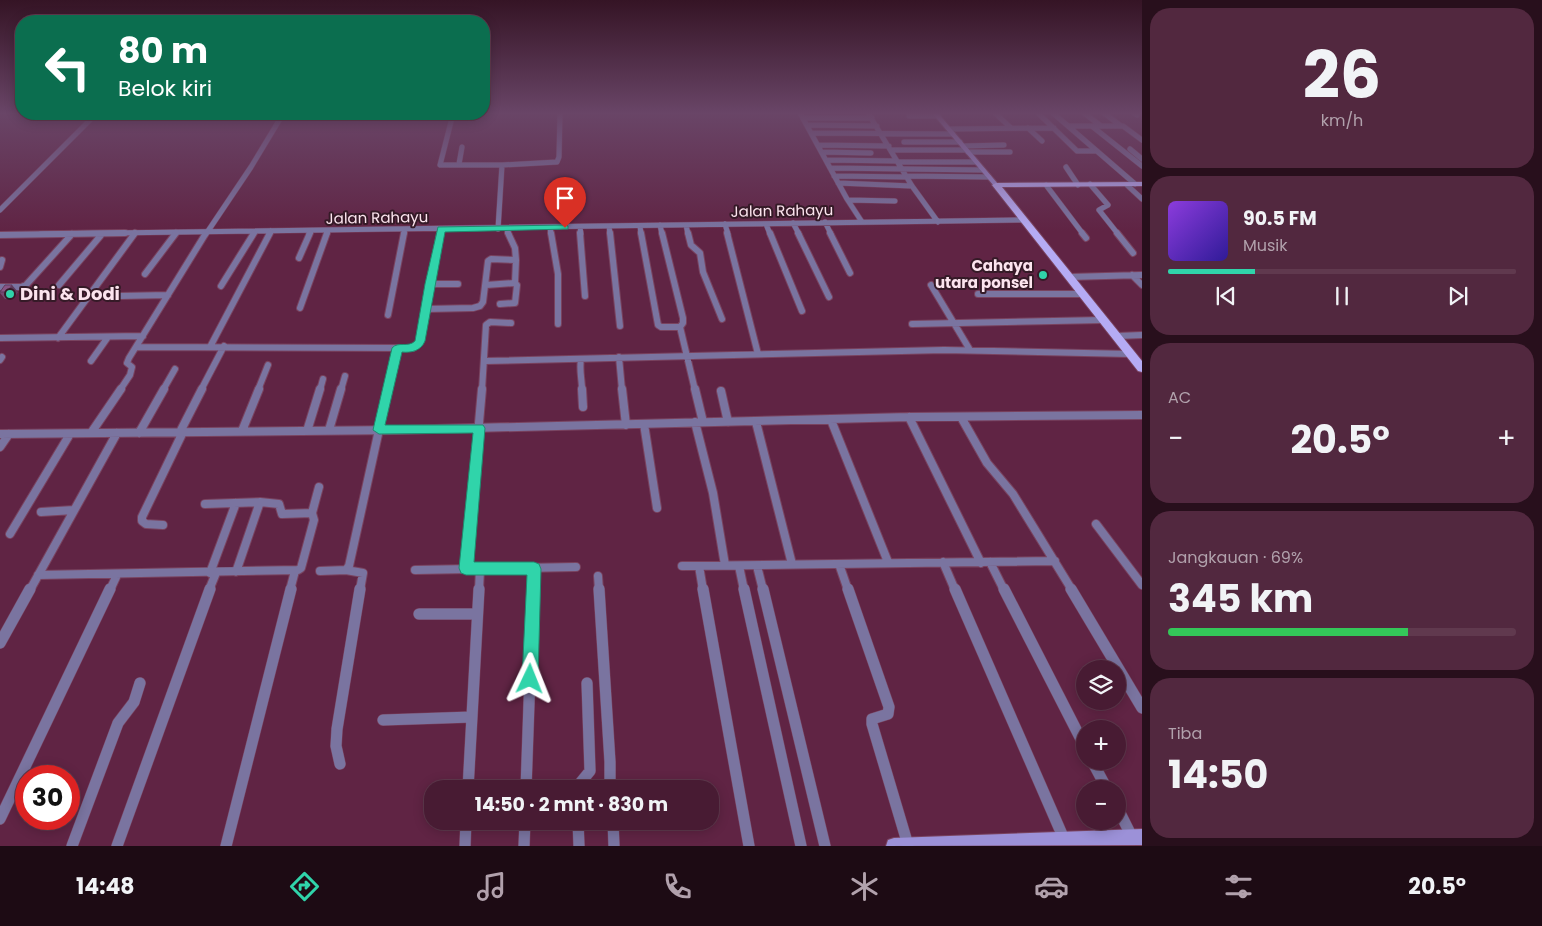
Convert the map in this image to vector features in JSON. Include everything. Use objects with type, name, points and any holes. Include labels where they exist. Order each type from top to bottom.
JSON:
[{"type":"main road","points":[[996,185],[1135,184]]},
{"type":"main road","points":[[996,185],[1142,368]]},
{"type":"street","points":[[0,210],[58,152]]},
{"type":"street","points":[[91,433],[130,374],[132,367],[127,362],[207,232],[260,152]]},
{"type":"street","points":[[443,152],[440,165],[502,165],[557,162],[559,152]]},
{"type":"street","points":[[459,164],[461,152]]},
{"type":"street","points":[[822,152],[838,184],[862,222]]},
{"type":"street","points":[[845,152],[870,153]]},
{"type":"street","points":[[893,152],[912,186],[938,222]]},
{"type":"street","points":[[968,152],[996,185]]},
{"type":"street","points":[[1099,152],[1135,184],[1142,199]]},
{"type":"street","points":[[1125,152],[1142,166]]},
{"type":"street","points":[[826,160],[976,162]]},
{"type":"street","points":[[498,228],[502,165]]},
{"type":"street","points":[[1066,166],[1078,184]]},
{"type":"street","points":[[830,168],[983,170]]},
{"type":"street","points":[[834,176],[989,177]]},
{"type":"street","points":[[838,184],[912,186]]},
{"type":"street","points":[[1090,184],[1108,205],[1099,210],[1133,253]]},
{"type":"street","points":[[1046,185],[1086,238]]},
{"type":"street","points":[[848,200],[895,201]]},
{"type":"street","name":"Jalan Rahayu","points":[[0,235],[1024,220]]},
{"type":"street","points":[[825,222],[850,273]]},
{"type":"street","points":[[793,223],[829,297]]},
{"type":"street","points":[[725,224],[758,354]]},
{"type":"street","points":[[766,224],[802,311]]},
{"type":"street","points":[[660,225],[683,318],[683,323],[680,326],[712,487],[725,565]]},
{"type":"street","points":[[686,225],[691,245],[700,253],[703,272],[722,319]]},
{"type":"street","points":[[609,226],[620,326]]},
{"type":"street","points":[[640,226],[658,325],[661,327],[680,326]]},
{"type":"street","points":[[580,227],[585,296]]},
{"type":"street","points":[[500,304],[515,303],[517,285],[515,283],[516,260],[514,248],[506,228]]},
{"type":"street","points":[[550,228],[558,274],[558,324]]},
{"type":"street","points":[[137,347],[224,346],[410,349],[419,344],[441,229]]},
{"type":"street","points":[[388,315],[405,230]]},
{"type":"street","points":[[210,346],[271,231]]},
{"type":"street","points":[[299,258],[311,231]]},
{"type":"street","points":[[300,308],[328,231]]},
{"type":"street","points":[[221,286],[255,232]]},
{"type":"street","points":[[58,338],[135,233]]},
{"type":"street","points":[[145,274],[176,233]]},
{"type":"street","points":[[4,289],[26,285],[72,234]]},
{"type":"street","points":[[59,285],[102,234]]},
{"type":"street","points":[[426,309],[473,308],[480,306],[489,283],[489,260],[516,260]]},
{"type":"street","points":[[1070,277],[1142,274]]},
{"type":"street","points":[[1132,275],[1142,285]]},
{"type":"street","points":[[489,283],[515,283]]},
{"type":"street","points":[[429,284],[458,284]]},
{"type":"street","points":[[931,284],[970,350]]},
{"type":"street","points":[[978,294],[1083,294]]},
{"type":"street","points":[[119,296],[168,296]]},
{"type":"street","points":[[912,324],[1103,320]]},
{"type":"street","points":[[466,568],[487,323],[511,322]]},
{"type":"street","points":[[1117,336],[1142,335]]},
{"type":"street","points":[[0,338],[143,336]]},
{"type":"street","points":[[91,361],[108,337]]},
{"type":"street","points":[[163,525],[146,524],[142,521],[142,517],[224,346]]},
{"type":"street","points":[[346,570],[350,566],[397,348]]},
{"type":"street","points":[[485,360],[970,350],[1130,354]]},
{"type":"street","points":[[619,357],[626,425]]},
{"type":"street","points":[[581,359],[579,369],[582,376],[583,407]]},
{"type":"street","points":[[242,432],[268,365]]},
{"type":"street","points":[[138,433],[175,369]]},
{"type":"street","points":[[329,430],[345,376]]},
{"type":"street","points":[[307,431],[323,379]]},
{"type":"street","points":[[721,392],[728,422]]},
{"type":"street","points":[[0,434],[399,430],[908,417],[1142,415]]},
{"type":"street","points":[[908,417],[1076,730]]},
{"type":"street","points":[[961,417],[988,463],[1001,482],[1013,494],[1055,561],[1142,708]]},
{"type":"street","points":[[831,420],[888,562]]},
{"type":"street","points":[[756,422],[792,564]]},
{"type":"street","points":[[644,424],[657,508]]},
{"type":"street","points":[[0,643],[117,433]]},
{"type":"street","points":[[0,447],[9,434]]},
{"type":"street","points":[[10,534],[70,434]]},
{"type":"street","points":[[38,575],[295,571],[301,568],[314,520],[312,513],[318,487]]},
{"type":"street","points":[[204,504],[260,502],[279,504],[282,514],[312,513]]},
{"type":"street","points":[[236,572],[260,502]]},
{"type":"street","points":[[117,846],[236,503]]},
{"type":"street","points":[[42,512],[74,510]]},
{"type":"street","points":[[1096,524],[1142,585]]},
{"type":"street","points":[[682,566],[1055,561]]},
{"type":"street","points":[[943,562],[1064,839]]},
{"type":"street","points":[[839,564],[889,707],[888,714],[874,717],[872,724],[908,845]]},
{"type":"street","points":[[699,566],[749,846]]},
{"type":"street","points":[[740,566],[801,846]]},
{"type":"street","points":[[756,566],[825,846]]},
{"type":"street","points":[[415,570],[576,567]]},
{"type":"street","points":[[468,780],[476,614],[480,569]]},
{"type":"street","points":[[526,780],[534,569]]},
{"type":"street","points":[[320,571],[346,570],[363,573],[337,729],[336,746],[340,764]]},
{"type":"street","points":[[226,846],[295,571]]},
{"type":"street","points":[[0,819],[117,575]]},
{"type":"street","points":[[598,576],[610,780]]},
{"type":"street","points":[[419,614],[476,614]]},
{"type":"street","points":[[583,780],[590,771],[587,683]]},
{"type":"street","points":[[72,846],[118,723],[134,702],[140,684]]},
{"type":"street","points":[[383,720],[472,717]]},
{"type":"street","points":[[1126,821],[1137,837]]},
{"type":"street","points":[[465,846],[466,830]]},
{"type":"street","points":[[524,846],[525,830]]},
{"type":"street","points":[[578,830],[579,846]]},
{"type":"street","points":[[613,830],[614,846]]},
{"type":"street","points":[[894,846],[1137,837]]},
{"type":"building","points":[[5,285],[12,285],[7,292],[0,292]]},
{"type":"place","name":"Cahaya utara ponsel","points":[[1043,275]]},
{"type":"place","name":"Dini & Dodi","points":[[10,294]]},
{"type":"route","points":[[530,679],[534,569],[466,568],[479,428],[379,430],[397,348],[410,349],[416,347],[420,341],[429,284],[441,229],[565,228]]}]
